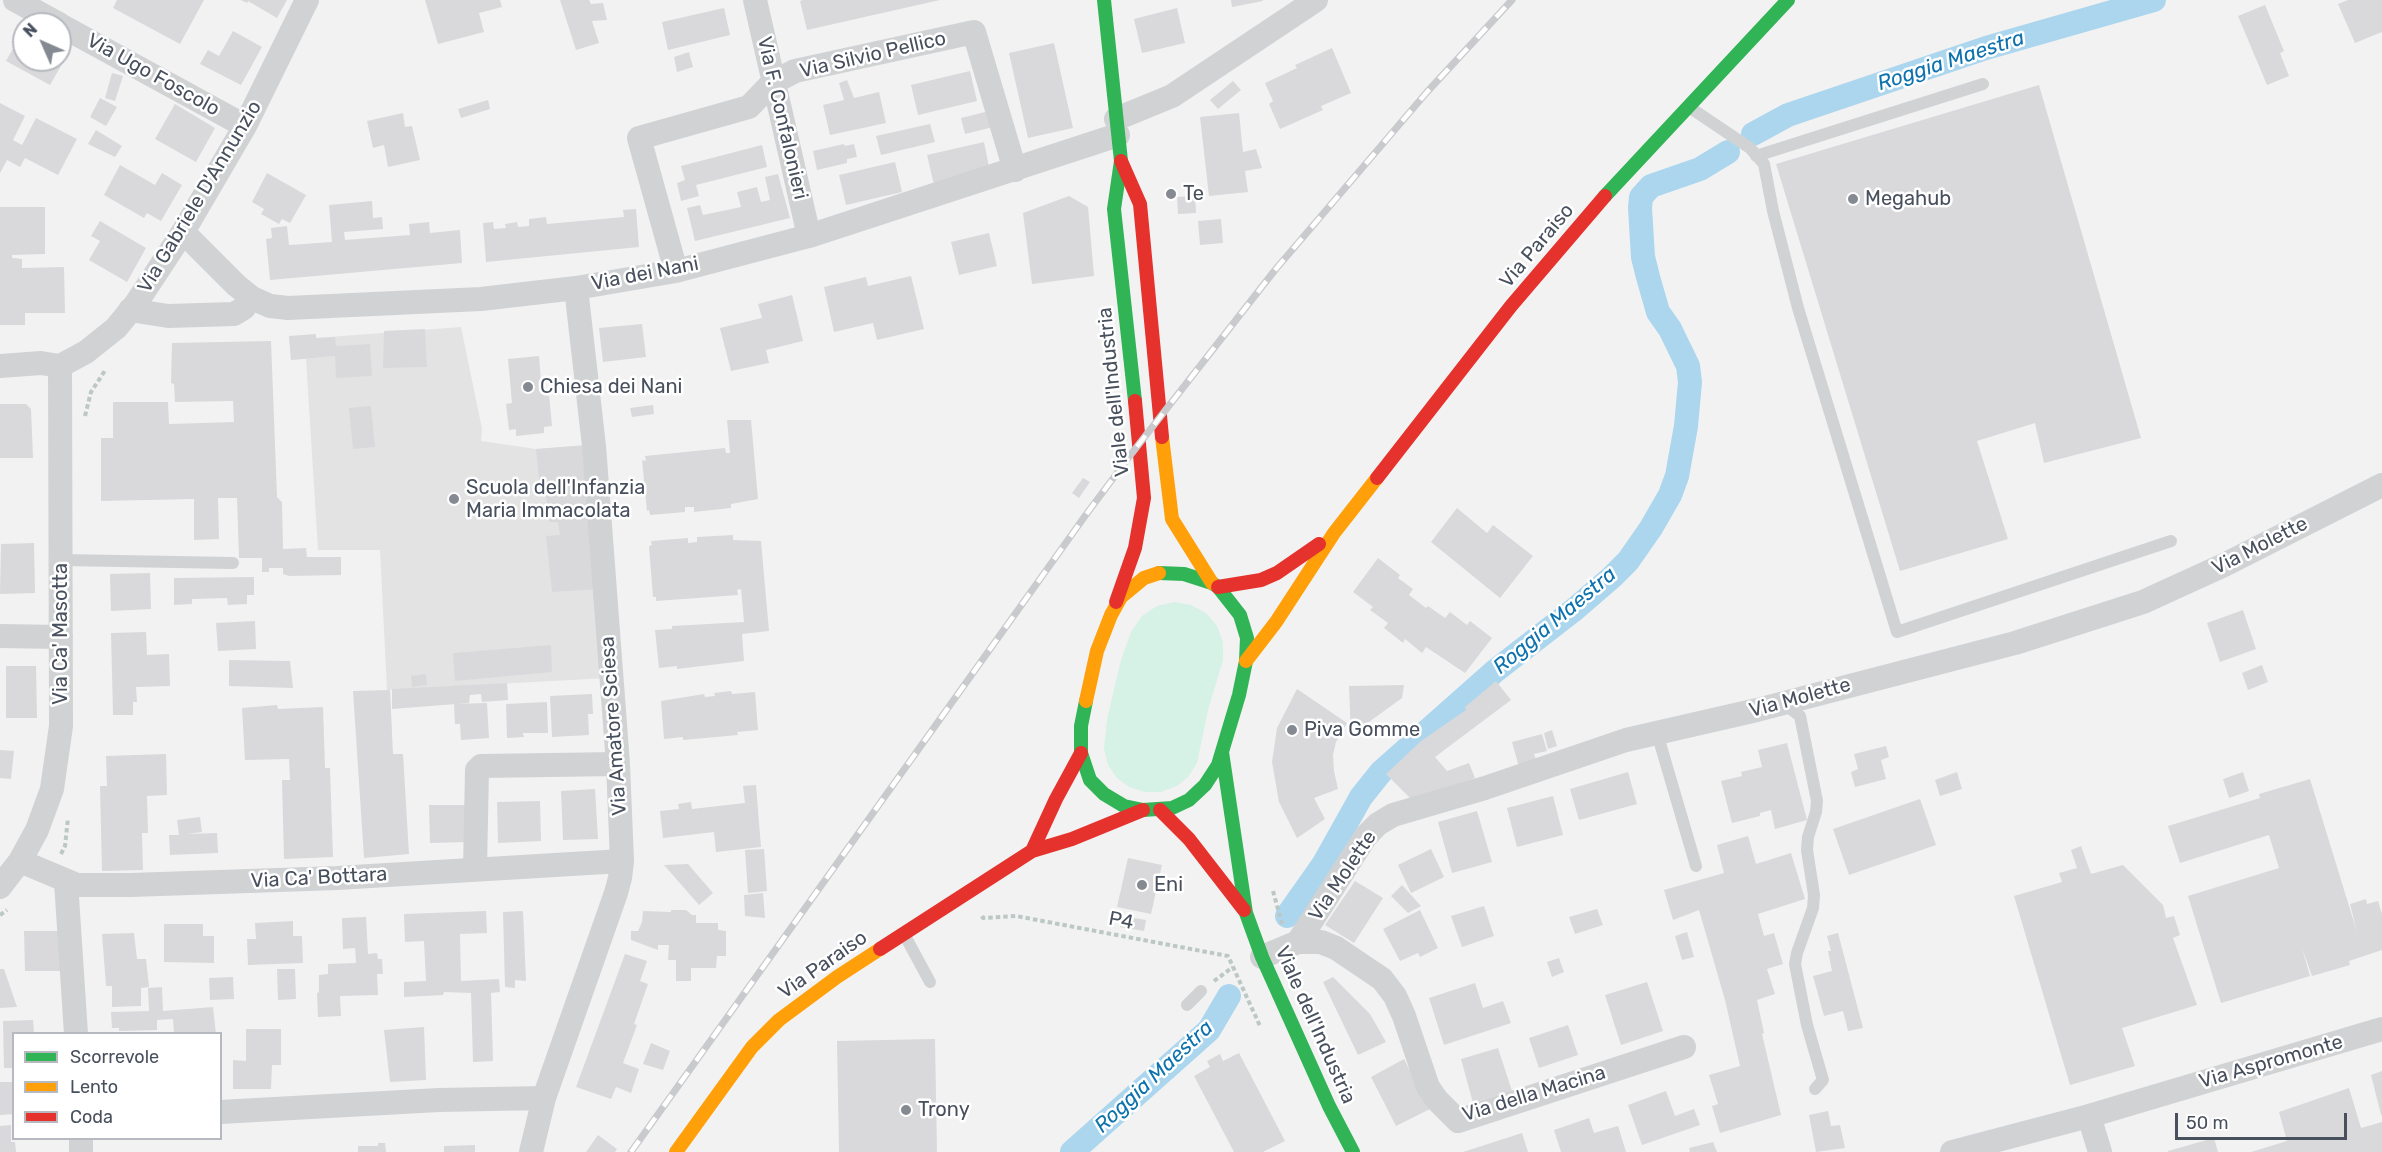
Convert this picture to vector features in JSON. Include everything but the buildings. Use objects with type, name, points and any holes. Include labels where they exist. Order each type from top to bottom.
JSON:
[{"type":"main road","name":"Viale dell'Industria","points":[[1104,0],[1121,161],[1114,209],[1144,498],[1135,548],[1111,615]]},
{"type":"main road","name":"Via Paraiso","points":[[1246,661],[1276,622],[1334,533],[1511,306],[1597,205],[1788,0]]},
{"type":"main road","name":"Viale dell'Industria","points":[[1121,161],[1140,204],[1172,519],[1215,585]]},
{"type":"main road","name":"Via Paraiso","points":[[1215,585],[1261,580],[1277,573],[1334,533]]},
{"type":"main road","points":[[1160,573],[1184,574],[1215,585],[1240,615],[1247,639],[1246,661],[1218,765],[1205,785],[1189,800],[1172,808],[1143,810],[1124,806],[1104,794],[1089,780],[1081,753],[1082,726],[1092,673],[1097,651],[1111,615],[1121,597],[1144,578],[1160,573]]},
{"type":"main road","name":"Viale dell'Industria","points":[[1222,752],[1246,913],[1262,957],[1329,1106],[1353,1152]]},
{"type":"main road","points":[[1032,851],[1081,753]]},
{"type":"main road","name":"Via Paraiso","points":[[676,1152],[752,1047],[780,1020],[837,977],[1032,851],[1072,839],[1143,810]]},
{"type":"main road","name":"Viale dell'Industria","points":[[1160,810],[1189,839],[1246,913]]},
{"type":"street","points":[[0,12],[6,0]]},
{"type":"street","name":"Via Ugo Foscolo","points":[[15,0],[37,12]]},
{"type":"street","name":"Via Gabriele D'Annunzio","points":[[60,366],[86,352],[116,328],[183,232],[245,126],[307,0]]},
{"type":"street","name":"Via F. Confalonieri","points":[[755,0],[772,83],[809,236]]},
{"type":"street","name":"Via dei Nani","points":[[183,232],[250,297],[270,306],[288,308],[481,299],[576,288],[676,271],[809,236],[1015,170],[1117,127],[1172,96],[1316,0]]},
{"type":"street","name":"Via Ugo Foscolo","points":[[72,31],[245,126]]},
{"type":"street","name":"Via Silvio Pellico","points":[[676,271],[639,138],[749,107],[772,83],[795,71],[974,32],[1015,170]]},
{"type":"street","name":"Via Amatore Sciesa","points":[[531,1152],[544,1098],[616,894],[622,861],[618,764],[594,446],[576,288]]},
{"type":"street","points":[[130,310],[168,316],[234,314],[244,308],[250,297]]},
{"type":"street","points":[[0,366],[41,363],[60,366]]},
{"type":"street","name":"Via Ca' Masotta","points":[[0,887],[20,861],[37,830],[52,789],[61,726],[60,366]]},
{"type":"street","name":"Via Molette","points":[[1293,944],[1366,836],[1378,824],[1393,815],[1485,788],[1626,740],[1782,703],[2015,643],[2142,602],[2224,565],[2382,485]]},
{"type":"street","points":[[0,636],[61,637]]},
{"type":"street","points":[[475,869],[477,770],[481,766],[618,764]]},
{"type":"street","name":"Via Ca' Bottara","points":[[20,861],[77,885],[337,878],[622,861]]},
{"type":"street","points":[[66,882],[76,1032]]},
{"type":"street","name":"Via della Macina","points":[[1293,944],[1321,942],[1336,948],[1382,979],[1395,996],[1404,1016],[1428,1087],[1437,1100],[1458,1121],[1684,1047]]},
{"type":"street","points":[[1262,957],[1293,944]]},
{"type":"street","name":"Via Aspromonte","points":[[1952,1152],[2089,1116],[2382,1029]]},
{"type":"street","points":[[222,1112],[439,1100],[544,1098]]},
{"type":"street","points":[[2089,1116],[2100,1152]]},
{"type":"lane","points":[[1756,156],[1983,84]]},
{"type":"lane","points":[[1688,106],[1750,148],[1764,164],[1773,211],[1798,308],[1897,632],[2171,541]]},
{"type":"lane","points":[[62,560],[233,563]]},
{"type":"lane","points":[[1782,703],[1800,716],[1817,801],[1807,850],[1814,894],[1813,908],[1795,964],[1807,1025],[1823,1080],[1815,1089]]},
{"type":"lane","points":[[1657,733],[1696,866]]},
{"type":"lane","points":[[903,933],[930,982]]},
{"type":"lane","points":[[1186,1005],[1201,992]]},
{"type":"path","points":[[1272,890],[1293,944]]},
{"type":"path","name":"P4","points":[[968,894],[983,918],[1016,916],[1228,956],[1233,967]]},
{"type":"path","points":[[1201,992],[1233,967],[1262,1030]]},
{"type":"shaded area","name":"Scuola dell'Infanzia Maria Immacolata","points":[[461,327],[482,429],[481,441],[536,449],[588,445],[608,678],[387,690],[380,550],[318,550],[306,359],[291,360],[289,336],[316,338]]},
{"type":"green space","points":[[1174,602],[1191,605],[1206,613],[1217,626],[1223,642],[1223,660],[1208,710],[1197,763],[1188,777],[1177,786],[1161,792],[1145,792],[1129,787],[1117,778],[1108,765],[1104,749],[1107,719],[1121,660],[1131,632],[1142,616],[1157,606]]},
{"type":"waterway","name":"Roggia Maestra","points":[[1753,134],[1788,115],[1986,48],[2154,0]]},
{"type":"waterway","name":"Roggia Maestra","points":[[1287,916],[1323,865],[1361,797],[1381,772],[1495,671],[1612,577],[1628,561],[1651,528],[1670,495],[1677,476],[1686,426],[1690,382],[1688,366],[1670,329],[1658,312],[1648,277],[1643,257],[1641,197],[1651,186],[1700,169],[1728,152]]},
{"type":"waterway","name":"Roggia Maestra","points":[[1072,1152],[1209,1030],[1229,996]]},
{"type":"railway","points":[[631,1152],[1132,453],[1275,270],[1427,92],[1512,0]]},
{"type":"traffic: fast","points":[[1104,0],[1121,161],[1114,209],[1135,401]]},
{"type":"traffic: fast","points":[[1605,196],[1788,0]]},
{"type":"traffic: fast","points":[[1086,701],[1081,726],[1081,753],[1090,780],[1104,794],[1124,806],[1143,810],[1172,808],[1189,800],[1205,785],[1218,765],[1239,695],[1246,661],[1247,638],[1240,615],[1218,587],[1212,583],[1184,574],[1159,573]]},
{"type":"traffic: fast","points":[[1222,752],[1246,913],[1262,957],[1329,1106],[1353,1152]]},
{"type":"traffic: slow","points":[[1162,437],[1172,519],[1212,583]]},
{"type":"traffic: slow","points":[[1246,661],[1276,622],[1334,533],[1377,478]]},
{"type":"traffic: slow","points":[[1086,701],[1097,651],[1111,615],[1121,597],[1144,578],[1159,573]]},
{"type":"traffic: slow","points":[[676,1152],[752,1047],[779,1020],[837,977],[880,949]]},
{"type":"traffic: jam","points":[[1121,161],[1140,204],[1162,437]]},
{"type":"traffic: jam","points":[[1377,478],[1511,306],[1605,196]]},
{"type":"traffic: jam","points":[[1116,602],[1135,548],[1144,498],[1135,401]]},
{"type":"traffic: jam","points":[[1218,587],[1261,580],[1277,573],[1319,544]]},
{"type":"traffic: jam","points":[[1032,851],[1081,753]]},
{"type":"traffic: jam","points":[[880,949],[1032,851],[1072,839],[1143,810]]},
{"type":"traffic: jam","points":[[1160,810],[1189,839],[1244,910]]},
{"type":"place","name":"Te","points":[[1171,194]]},
{"type":"place","name":"Megahub","points":[[1853,199]]},
{"type":"place","name":"Chiesa dei Nani","points":[[528,387]]},
{"type":"place","name":"Scuola dell'Infanzia Maria Immacolata","points":[[454,499]]},
{"type":"place","name":"Piva Gomme","points":[[1292,730]]},
{"type":"place","name":"Eni","points":[[1142,885]]},
{"type":"place","name":"Trony","points":[[906,1110]]}]
